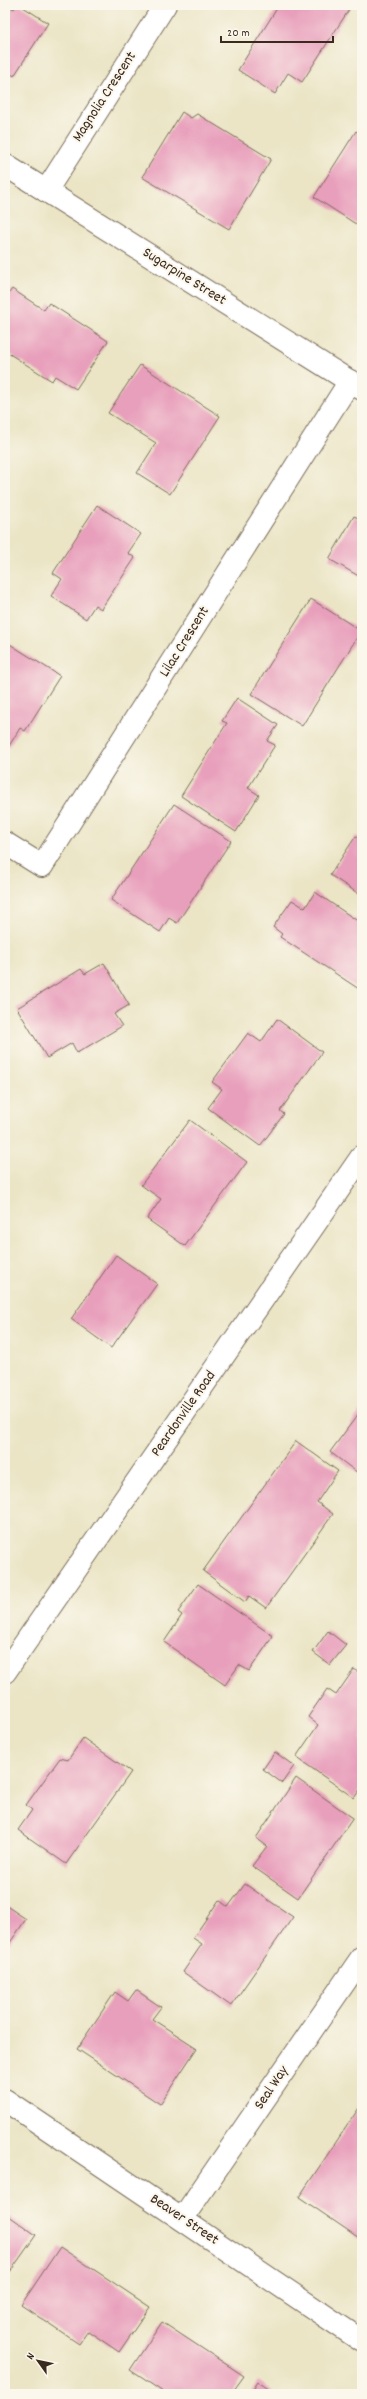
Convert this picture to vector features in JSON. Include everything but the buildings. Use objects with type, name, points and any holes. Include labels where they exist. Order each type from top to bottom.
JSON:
[{"type":"street","name":"Magnolia Crescent","points":[[46,191],[165,5]]},
{"type":"street","name":"Sugarpine Street","points":[[5,165],[356,385]]},
{"type":"street","name":"Lilac Crescent","points":[[5,843],[42,866],[356,385]]},
{"type":"street","name":"Peardonville Road","points":[[6,1669],[362,1156]]},
{"type":"street","name":"Seal Way","points":[[182,2219],[362,1956]]},
{"type":"street","name":"Beaver Street","points":[[5,2100],[362,2341]]}]
